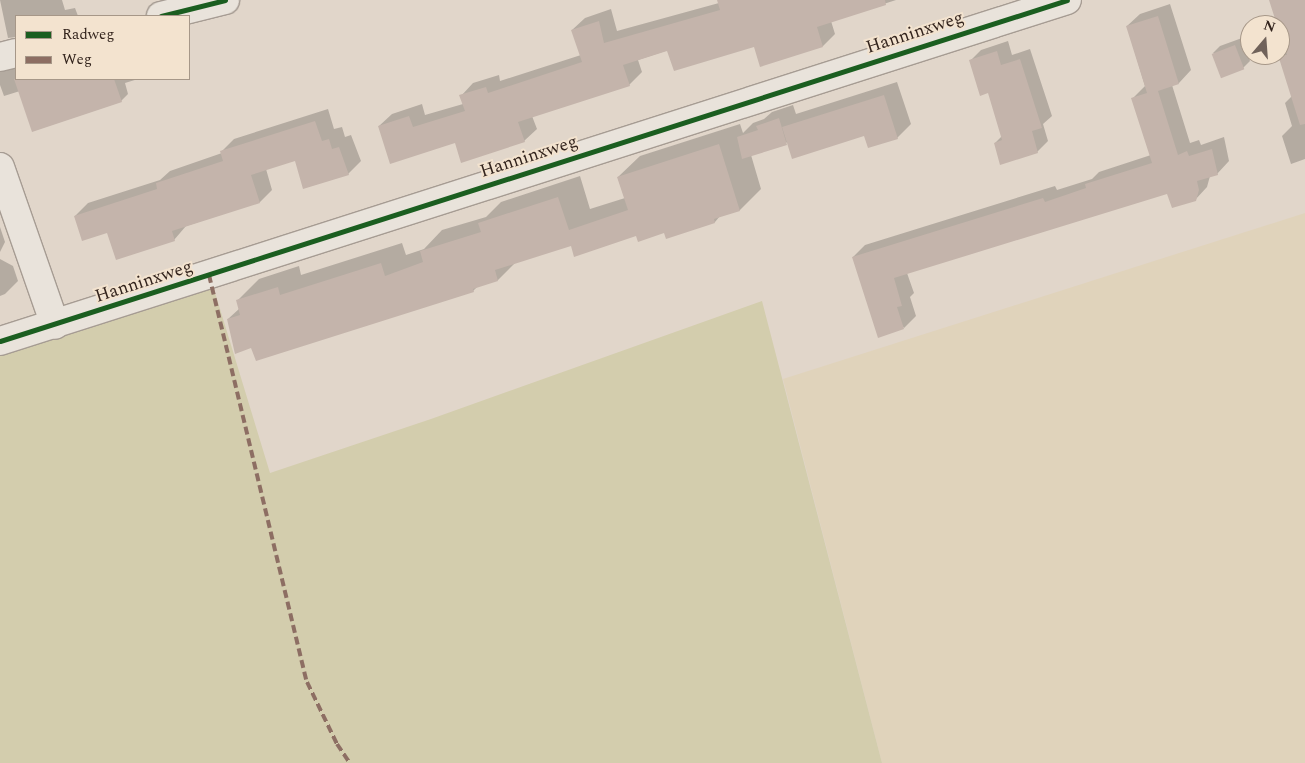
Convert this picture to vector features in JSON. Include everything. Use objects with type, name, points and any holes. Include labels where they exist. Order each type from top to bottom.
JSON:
[{"type":"street","points":[[165,15],[225,0]]},
{"type":"street","name":"Hanninxweg","points":[[0,341],[55,325],[1067,0]]},
{"type":"street","points":[[0,57],[15,53]]},
{"type":"street","points":[[0,167],[55,325]]},
{"type":"shaded area","points":[[1305,213],[1305,763],[882,763],[783,379]]},
{"type":"shaded area","points":[[213,286],[270,473],[431,419],[762,301],[882,763],[0,763],[0,355],[4,352]]},
{"type":"building","points":[[717,0],[885,0],[886,5],[817,27],[823,47],[760,67],[754,47],[674,71],[667,51],[623,65],[630,86],[518,122],[525,142],[461,163],[455,143],[390,164],[378,126],[409,116],[413,127],[465,111],[459,95],[486,87],[488,93],[582,62],[571,30],[599,21],[604,43],[720,10]]},
{"type":"building","points":[[1269,0],[1305,0],[1305,124],[1300,125],[1281,65],[1290,65],[1290,15],[1274,15]]},
{"type":"building","points":[[1158,16],[1179,84],[1158,91],[1178,155],[1187,151],[1189,156],[1212,149],[1218,175],[1197,181],[1199,190],[1196,201],[1172,208],[1167,194],[894,278],[902,306],[897,307],[904,329],[878,338],[852,257],[1043,198],[1045,202],[1086,188],[1085,184],[1152,163],[1131,98],[1147,93],[1126,26]]},
{"type":"building","points":[[1235,45],[1240,58],[1240,65],[1243,65],[1244,69],[1221,78],[1212,54]]},
{"type":"building","points":[[997,51],[1001,65],[1020,59],[1042,128],[1032,131],[1038,153],[1000,165],[994,143],[1002,140],[988,93],[980,96],[969,60]]},
{"type":"building","points":[[14,79],[114,80],[122,102],[32,132]]},
{"type":"building","points":[[884,95],[898,139],[868,148],[864,136],[792,159],[782,127]]},
{"type":"building","points":[[779,118],[787,145],[742,159],[737,137],[758,130],[756,126]]},
{"type":"building","points":[[315,121],[322,141],[329,139],[332,149],[339,147],[349,175],[303,189],[295,161],[251,175],[260,203],[172,231],[175,241],[116,260],[107,233],[82,241],[74,216],[157,189],[156,183],[223,161],[220,151]]},
{"type":"building","points":[[719,144],[740,211],[714,219],[715,223],[666,239],[664,233],[638,242],[636,236],[574,257],[571,246],[495,270],[498,281],[473,289],[474,292],[256,361],[251,348],[235,354],[227,319],[240,315],[236,300],[278,287],[280,295],[381,263],[385,276],[423,262],[420,251],[481,232],[478,223],[558,197],[569,230],[628,210],[617,177]]},
{"type":"marked path","points":[[209,275],[307,682],[337,744],[350,763]]},
{"type":"cycle path","points":[[165,15],[225,0]]},
{"type":"cycle path","points":[[0,341],[1067,0]]}]
